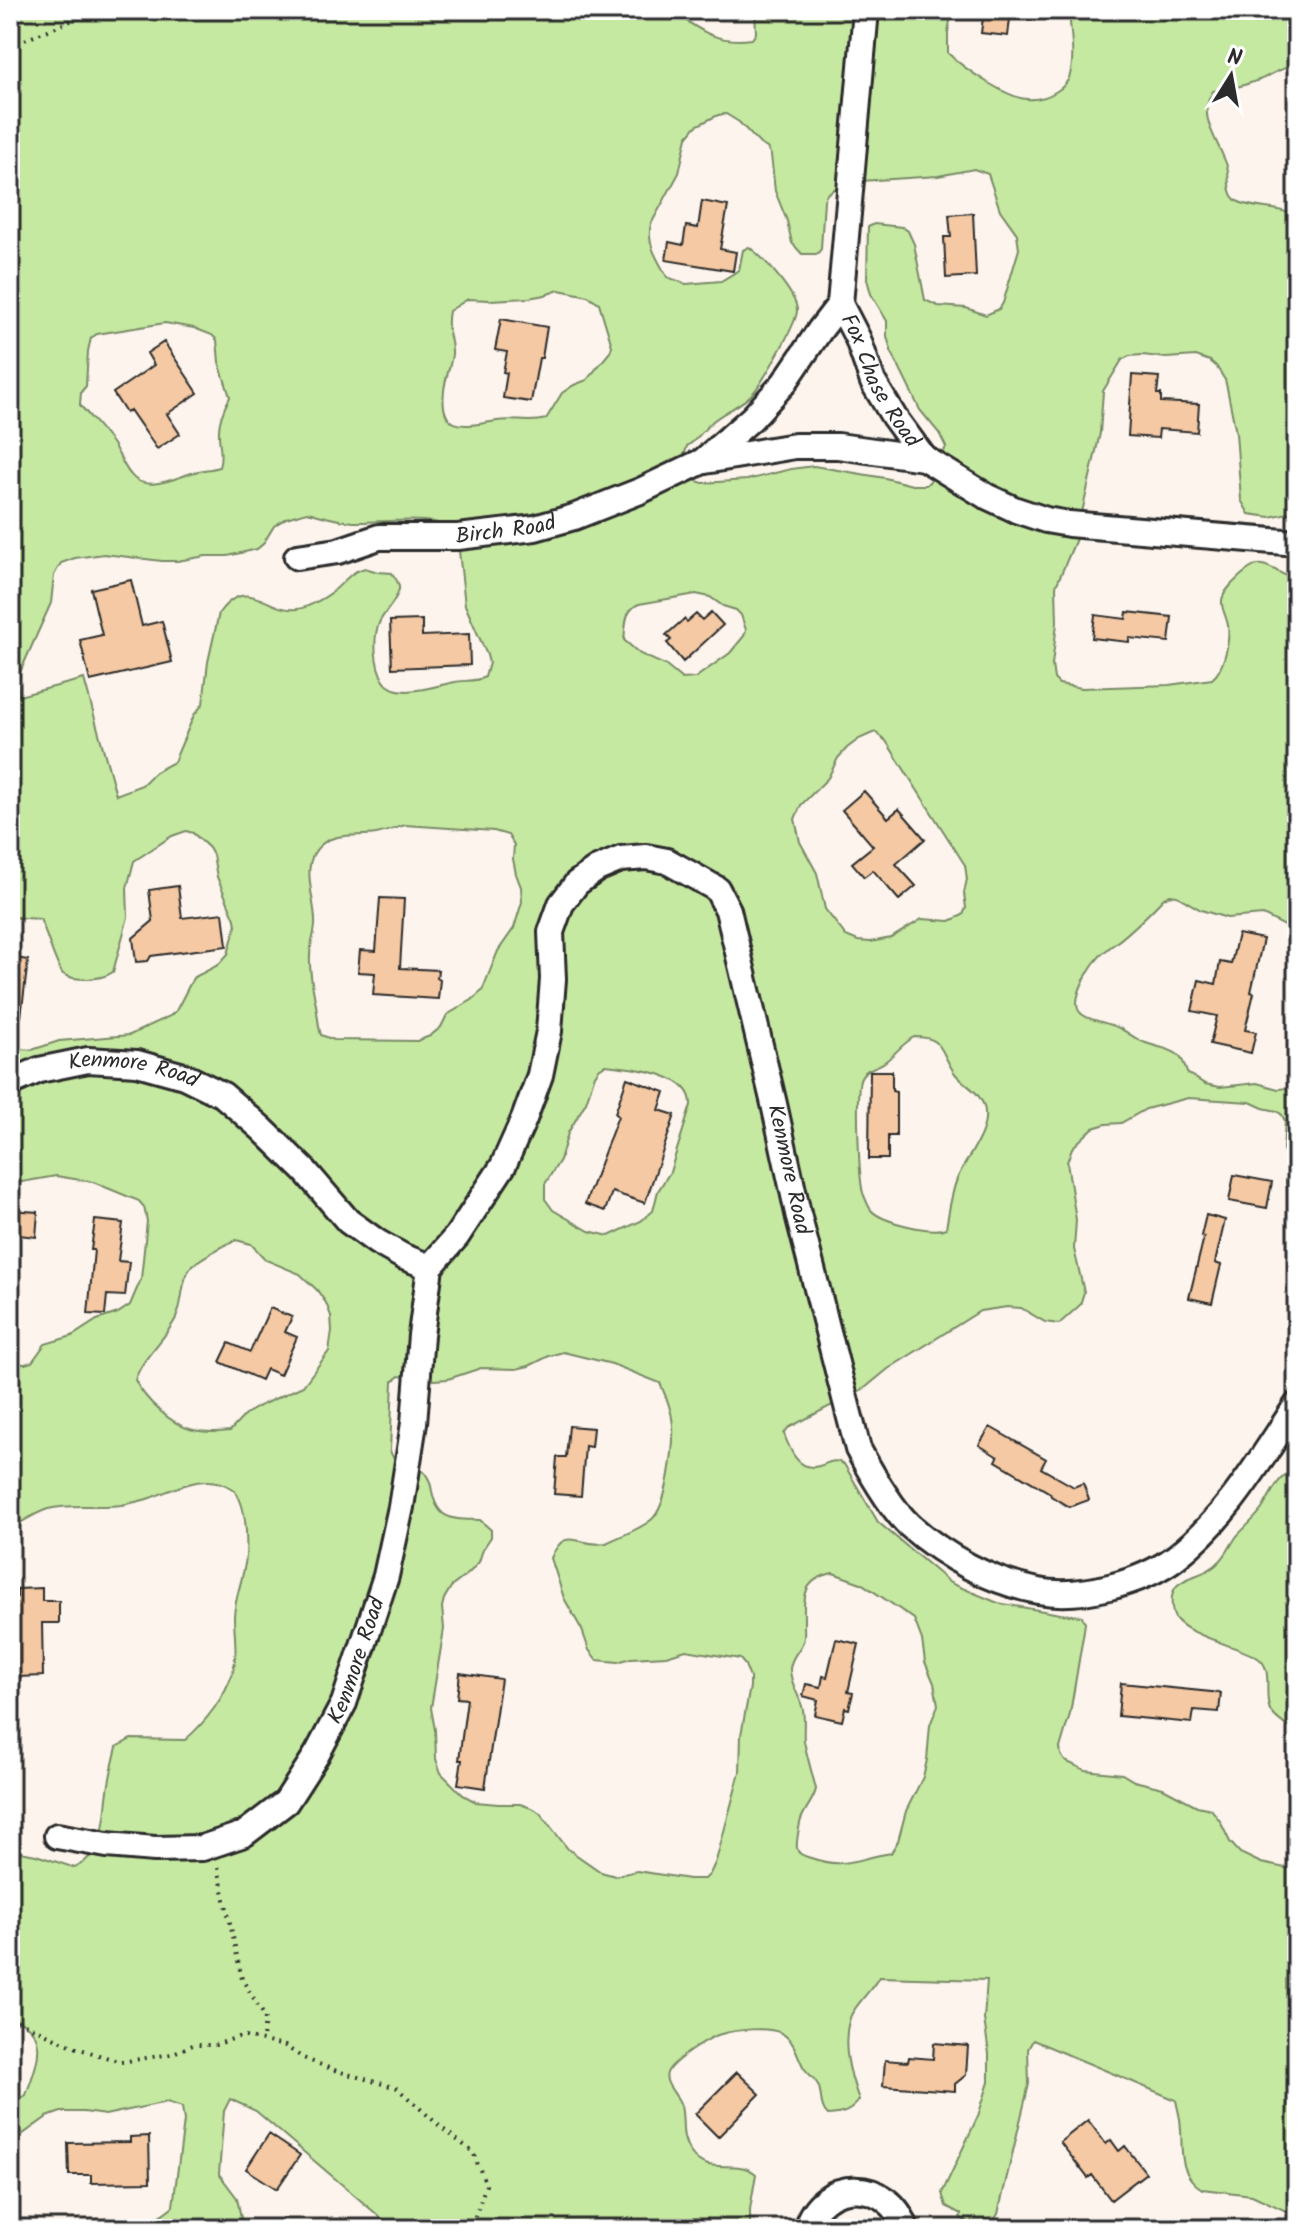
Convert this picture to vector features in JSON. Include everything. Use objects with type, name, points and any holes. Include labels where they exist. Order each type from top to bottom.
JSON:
[{"type":"street","name":"Fox Chase Road","points":[[866,10],[840,304],[858,339],[873,382],[924,458],[986,496],[1046,520],[1297,543]]},
{"type":"street","name":"Birch Road","points":[[297,557],[338,551],[379,537],[458,537],[535,528],[574,517],[640,491],[703,461],[752,418],[784,383],[840,304]]},
{"type":"street","name":"Birch Road","points":[[703,461],[795,446],[838,446],[924,458]]},
{"type":"street","name":"Kenmore Road","points":[[57,1836],[155,1849],[202,1848],[244,1834],[286,1802],[317,1754],[344,1703],[386,1576],[414,1423],[430,1267],[457,1236],[503,1166],[535,1090],[549,1031],[553,979],[551,932],[561,904],[577,883],[597,869],[621,859],[646,857],[667,861],[717,889],[728,910],[799,1218],[858,1449],[874,1478],[908,1523],[950,1556],[995,1579],[1040,1591],[1098,1589],[1138,1580],[1175,1558],[1205,1531],[1228,1505],[1297,1405]]},
{"type":"street","name":"Kenmore Road","points":[[10,1083],[39,1070],[88,1060],[137,1063],[184,1076],[223,1095],[262,1129],[306,1172],[348,1221],[377,1242],[430,1267]]},
{"type":"street","points":[[806,2229],[811,2215],[824,2200],[853,2189],[873,2192],[887,2200],[913,2228]]},
{"type":"path","points":[[10,46],[97,10]]},
{"type":"path","points":[[214,1844],[242,1979],[265,2017],[263,2039]]},
{"type":"path","points":[[10,2017],[77,2048],[121,2062],[171,2054],[193,2045],[215,2045],[241,2036],[285,2046],[303,2058],[337,2071],[397,2088],[473,2152],[486,2185],[473,2222],[463,2229]]},
{"type":"green space","points":[[10,10],[671,10],[708,34],[739,40],[752,39],[756,33],[755,10],[952,10],[948,53],[997,88],[1031,99],[1054,93],[1069,78],[1072,53],[1069,10],[1297,10],[1297,66],[1242,86],[1213,91],[1207,110],[1211,129],[1227,166],[1234,198],[1246,204],[1297,215],[1297,511],[1270,517],[1249,514],[1241,500],[1236,433],[1225,380],[1216,366],[1196,356],[1166,358],[1143,355],[1122,360],[1103,391],[1100,433],[1076,539],[1056,586],[1057,623],[1052,665],[1054,679],[1059,684],[1082,688],[1169,685],[1212,679],[1220,669],[1227,647],[1228,626],[1222,601],[1232,584],[1251,568],[1262,565],[1297,580],[1297,932],[1263,915],[1227,918],[1170,895],[1097,959],[1083,982],[1077,1005],[1084,1016],[1177,1054],[1187,1073],[1205,1084],[1220,1087],[1257,1083],[1278,1089],[1297,1087],[1297,1224],[1286,1183],[1289,1162],[1283,1149],[1285,1121],[1277,1111],[1250,1102],[1188,1098],[1146,1109],[1121,1123],[1093,1128],[1072,1148],[1067,1162],[1076,1220],[1074,1249],[1084,1292],[1080,1305],[1059,1324],[1045,1322],[1021,1308],[980,1311],[888,1369],[865,1388],[788,1428],[784,1434],[796,1458],[806,1466],[833,1461],[844,1464],[878,1522],[950,1583],[998,1603],[1082,1616],[1085,1623],[1070,1714],[1060,1748],[1065,1761],[1085,1770],[1122,1774],[1211,1809],[1240,1853],[1261,1863],[1290,1869],[1297,1866],[1297,2209],[1286,2211],[1252,2195],[1202,2189],[1193,2182],[1184,2166],[1176,2100],[1033,2040],[1028,2049],[1029,2084],[998,2214],[990,2226],[978,2223],[976,2227],[960,2217],[961,2214],[946,2206],[942,2193],[978,2116],[989,2082],[984,2019],[987,1980],[879,1977],[855,2009],[847,2028],[850,2070],[859,2100],[842,2113],[828,2115],[825,2112],[818,2084],[804,2068],[790,2040],[775,2031],[751,2029],[715,2036],[670,2068],[666,2077],[681,2106],[684,2135],[691,2153],[705,2164],[740,2167],[756,2174],[750,2223],[743,2229],[394,2229],[256,2111],[230,2099],[224,2111],[219,2174],[237,2198],[241,2218],[233,2229],[138,2229],[173,2206],[184,2121],[182,2107],[167,2102],[105,2115],[61,2112],[47,2117],[10,2141],[10,2104],[26,2095],[38,2049],[32,2031],[10,2017],[10,1850],[75,1868],[94,1852],[99,1842],[117,1747],[131,1739],[185,1740],[214,1708],[230,1681],[234,1664],[234,1616],[245,1564],[246,1540],[243,1510],[236,1493],[221,1483],[211,1481],[190,1483],[121,1505],[48,1509],[10,1529],[10,1363],[32,1362],[45,1344],[72,1336],[130,1305],[141,1279],[147,1221],[144,1207],[139,1201],[93,1182],[56,1176],[10,1184],[10,1048],[32,1050],[59,1041],[130,1035],[170,1016],[176,1011],[193,978],[218,965],[228,954],[236,926],[217,877],[213,855],[193,833],[186,831],[172,836],[134,861],[127,888],[128,917],[110,974],[88,979],[63,974],[40,919],[10,917]],"holes":[[[726,114],[767,148],[771,155],[775,191],[792,243],[802,254],[817,254],[821,249],[824,200],[827,194],[845,182],[938,176],[974,169],[988,174],[1000,210],[1017,234],[1019,249],[1003,303],[999,309],[986,315],[966,308],[938,306],[925,300],[914,244],[908,231],[902,227],[874,224],[868,227],[867,279],[871,294],[887,321],[891,351],[920,410],[946,447],[926,485],[814,466],[747,480],[703,483],[690,479],[683,460],[687,446],[713,421],[754,392],[786,338],[797,310],[785,285],[749,247],[743,250],[739,270],[721,281],[686,284],[667,277],[651,245],[651,224],[679,173],[687,137],[696,126]],[[559,290],[588,296],[599,303],[612,346],[610,352],[587,380],[562,393],[546,419],[466,425],[451,421],[444,405],[452,354],[449,311],[468,299],[528,298]],[[165,323],[212,335],[217,340],[219,362],[230,397],[219,424],[219,467],[153,484],[137,481],[112,443],[80,405],[81,392],[86,386],[91,338],[97,334]],[[307,512],[351,522],[410,520],[449,527],[457,533],[465,605],[489,663],[485,677],[407,691],[390,687],[384,681],[378,668],[375,643],[380,621],[399,589],[392,573],[365,568],[359,570],[324,598],[297,609],[286,609],[258,598],[239,596],[219,613],[203,704],[194,715],[174,762],[155,772],[142,785],[116,795],[84,679],[19,696],[17,679],[51,603],[54,575],[61,563],[104,554],[177,561],[228,556],[257,549],[274,526],[286,518]],[[696,594],[710,597],[736,610],[746,630],[730,653],[695,678],[682,679],[665,665],[640,654],[624,640],[631,610],[639,604]],[[875,732],[886,741],[965,865],[966,908],[963,915],[950,921],[922,919],[891,938],[870,942],[846,936],[825,909],[817,873],[800,842],[795,819],[801,805],[828,778],[838,758],[859,739]],[[405,825],[494,831],[508,835],[514,845],[513,859],[522,902],[514,928],[498,951],[482,991],[447,1015],[441,1027],[430,1036],[417,1041],[334,1040],[321,1035],[311,975],[310,952],[315,926],[309,872],[311,861],[315,852],[328,840],[376,834]],[[914,1037],[930,1039],[939,1045],[955,1074],[978,1095],[984,1106],[981,1135],[957,1179],[946,1228],[919,1228],[885,1219],[871,1210],[863,1193],[858,1134],[861,1077]],[[605,1065],[643,1070],[671,1079],[689,1094],[691,1105],[670,1172],[658,1191],[653,1211],[641,1221],[609,1236],[589,1231],[553,1210],[545,1199],[545,1184],[560,1160],[568,1133],[586,1102],[595,1075]],[[236,1240],[251,1244],[266,1260],[300,1274],[326,1303],[332,1331],[329,1351],[303,1386],[257,1407],[230,1431],[209,1432],[183,1427],[167,1417],[149,1400],[135,1380],[143,1363],[176,1318],[189,1270]],[[563,1352],[612,1364],[660,1383],[666,1398],[673,1435],[669,1476],[657,1513],[641,1527],[606,1543],[568,1539],[562,1542],[551,1558],[564,1598],[597,1660],[618,1662],[666,1656],[686,1650],[740,1659],[745,1665],[750,1687],[741,1735],[740,1772],[716,1861],[705,1879],[637,1871],[615,1876],[601,1872],[568,1849],[534,1809],[520,1804],[476,1802],[463,1795],[441,1773],[436,1759],[431,1708],[444,1629],[442,1607],[451,1587],[479,1562],[491,1537],[491,1530],[480,1520],[455,1519],[443,1514],[425,1473],[401,1464],[393,1457],[390,1450],[393,1381],[399,1376],[434,1380],[448,1379],[481,1368],[516,1369]],[[833,1573],[861,1583],[914,1619],[938,1705],[930,1725],[923,1777],[906,1811],[898,1841],[891,1853],[851,1862],[823,1861],[804,1856],[798,1850],[800,1823],[816,1789],[804,1741],[803,1710],[790,1669],[804,1640],[805,1598],[810,1585]]]},
{"type":"green space","points":[[1297,1468],[1297,1733],[1278,1720],[1270,1710],[1263,1663],[1249,1653],[1185,1627],[1173,1613],[1172,1600],[1179,1584],[1220,1561],[1237,1536],[1262,1509],[1280,1480]]},
{"type":"building","points":[[984,10],[1011,10],[1008,36],[981,33]]},
{"type":"building","points":[[702,201],[728,206],[720,249],[736,252],[733,271],[666,260],[669,242],[683,245],[686,226],[698,228]]},
{"type":"building","points":[[973,213],[976,276],[946,278],[944,237],[951,237],[949,215]]},
{"type":"building","points":[[501,319],[547,327],[531,402],[503,398],[507,352],[495,350]]},
{"type":"building","points":[[164,342],[198,393],[167,414],[180,434],[157,449],[130,410],[126,413],[113,393],[154,365],[147,353]]},
{"type":"building","points":[[1132,375],[1159,377],[1157,394],[1161,394],[1161,402],[1199,404],[1197,432],[1159,429],[1158,438],[1128,436]]},
{"type":"building","points":[[131,580],[142,626],[162,621],[172,662],[90,681],[80,640],[102,635],[91,589]]},
{"type":"building","points":[[711,612],[723,625],[683,662],[667,643],[671,640],[666,635],[684,619],[687,622],[696,614],[702,620]]},
{"type":"building","points":[[1127,612],[1172,617],[1169,642],[1092,638],[1095,615],[1126,619]]},
{"type":"building","points":[[422,620],[422,636],[469,634],[470,665],[392,668],[390,621]]},
{"type":"building","points":[[864,791],[888,818],[899,809],[925,839],[896,864],[916,886],[899,900],[873,870],[864,877],[852,863],[873,846],[842,810]]},
{"type":"building","points":[[178,886],[182,918],[223,913],[227,946],[151,956],[148,961],[136,962],[133,938],[153,921],[149,890]]},
{"type":"building","points":[[380,898],[404,899],[400,968],[438,970],[438,999],[373,995],[375,973],[358,972],[360,950],[376,951]]},
{"type":"building","points":[[1238,934],[1263,939],[1245,1030],[1256,1032],[1251,1053],[1210,1044],[1217,1016],[1192,1011],[1199,980],[1216,984],[1220,962],[1231,964]]},
{"type":"building","points":[[10,957],[28,960],[21,1017],[10,1017]]},
{"type":"building","points":[[870,1071],[892,1071],[892,1091],[896,1092],[896,1136],[888,1136],[888,1159],[869,1159]]},
{"type":"building","points":[[627,1078],[665,1092],[659,1110],[675,1115],[645,1203],[612,1192],[605,1211],[585,1204],[618,1116],[615,1113]]},
{"type":"building","points":[[1234,1175],[1272,1182],[1267,1208],[1229,1201]]},
{"type":"building","points":[[10,1210],[38,1212],[36,1237],[10,1234]]},
{"type":"building","points":[[1206,1215],[1225,1220],[1215,1263],[1221,1265],[1212,1303],[1189,1298],[1204,1237],[1201,1236]]},
{"type":"building","points":[[95,1220],[123,1223],[118,1261],[129,1262],[125,1296],[107,1295],[105,1315],[88,1314]]},
{"type":"building","points":[[270,1308],[292,1317],[285,1332],[297,1337],[280,1375],[266,1369],[261,1380],[220,1362],[229,1343],[250,1352]]},
{"type":"building","points":[[569,1426],[593,1428],[591,1447],[585,1446],[581,1496],[554,1494],[557,1457],[566,1457]]},
{"type":"building","points":[[990,1427],[1046,1459],[1041,1468],[1074,1487],[1083,1483],[1089,1500],[1069,1507],[996,1461],[998,1457],[979,1445]]},
{"type":"building","points":[[42,1588],[42,1601],[59,1601],[59,1623],[42,1623],[43,1676],[17,1677],[17,1620],[10,1620],[10,1597],[17,1597],[17,1589]]},
{"type":"building","points":[[836,1639],[859,1644],[848,1692],[853,1693],[842,1721],[815,1715],[818,1700],[803,1696],[806,1684],[821,1687],[823,1676],[827,1677]]},
{"type":"building","points":[[460,1673],[501,1679],[485,1788],[458,1784],[467,1699],[457,1698]]},
{"type":"building","points":[[1121,1683],[1221,1693],[1219,1712],[1194,1710],[1192,1723],[1118,1716]]},
{"type":"building","points":[[934,2043],[968,2046],[966,2075],[955,2084],[955,2091],[883,2086],[885,2060],[908,2062],[909,2057],[933,2059]]},
{"type":"building","points":[[737,2072],[760,2094],[718,2137],[695,2114]]},
{"type":"building","points":[[1088,2120],[1106,2144],[1111,2140],[1119,2151],[1125,2146],[1146,2173],[1111,2200],[1092,2175],[1088,2178],[1060,2142]]},
{"type":"building","points":[[269,2134],[300,2155],[277,2189],[246,2169]]},
{"type":"building","points":[[149,2136],[150,2182],[91,2183],[91,2175],[69,2175],[68,2143],[130,2142],[130,2137]]}]
